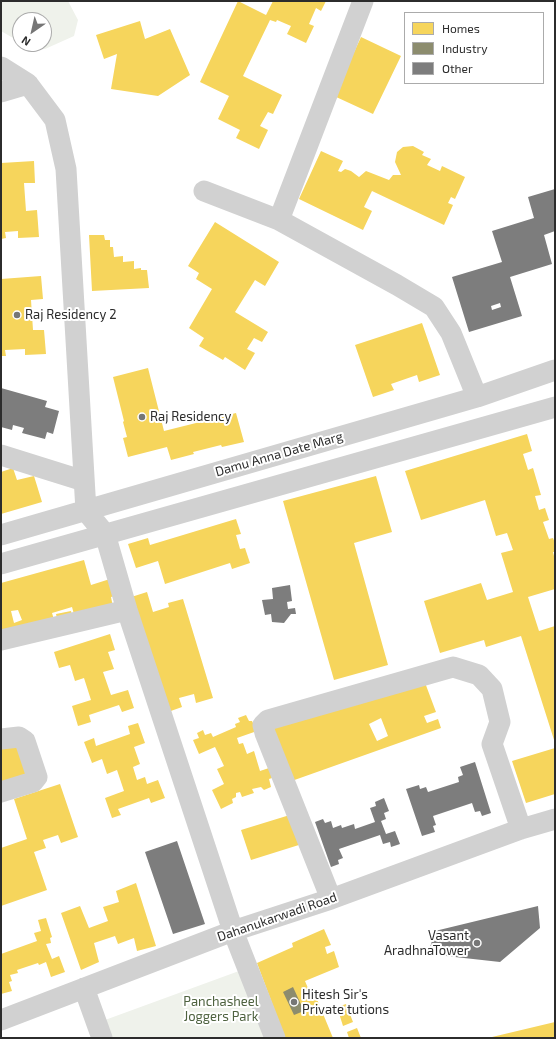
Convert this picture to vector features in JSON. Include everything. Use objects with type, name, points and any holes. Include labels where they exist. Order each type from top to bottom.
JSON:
[{"type":"street","points":[[279,220],[363,1]]},
{"type":"street","points":[[1,67],[28,84],[55,120],[66,169],[86,511],[106,534],[127,610],[233,931],[275,1038]]},
{"type":"street","points":[[1,92],[28,84]]},
{"type":"street","points":[[204,191],[279,220],[434,307],[451,333],[477,397]]},
{"type":"street","points":[[1,564],[554,412],[551,372]]},
{"type":"street","name":"Damu Anna Date Marg","points":[[1,536],[477,397],[551,372]]},
{"type":"street","points":[[1,455],[84,481]]},
{"type":"street","points":[[1,640],[127,610]]},
{"type":"street","points":[[331,899],[265,733],[263,725],[268,720],[453,666],[479,675],[492,689],[500,722],[492,744],[521,829]]},
{"type":"street","points":[[1,739],[19,737],[25,741],[37,778],[33,782],[1,792]]},
{"type":"street","name":"Dahanukarwadi Road","points":[[1,1020],[233,931],[331,899],[521,829],[555,819]]},
{"type":"street","points":[[84,988],[102,1038]]},
{"type":"green space","points":[[1,1],[68,1],[78,20],[74,36],[52,46],[52,12],[12,12],[12,37],[1,31]]},
{"type":"green space","name":"Panchasheel Joggers Park","points":[[239,971],[265,1038],[112,1038],[105,1020]]},
{"type":"building: Homes","points":[[238,1],[266,15],[273,1],[326,1],[321,11],[316,8],[309,24],[314,26],[306,43],[287,34],[291,26],[277,20],[276,22],[270,20],[243,76],[282,95],[273,114],[268,112],[260,126],[268,130],[259,149],[236,138],[240,130],[218,119],[229,96],[200,82]]},
{"type":"building: Homes","points":[[140,21],[145,39],[170,29],[190,75],[158,96],[111,89],[117,54],[104,59],[96,35]]},
{"type":"building: Homes","points":[[361,37],[401,56],[373,114],[334,96]]},
{"type":"building: Homes","points":[[413,146],[424,152],[422,155],[431,159],[427,165],[440,171],[442,166],[465,177],[455,199],[451,197],[448,203],[453,205],[444,225],[372,191],[364,207],[372,211],[363,230],[299,199],[321,151],[343,161],[338,171],[341,172],[345,169],[351,171],[359,177],[366,171],[389,180],[393,175],[401,175],[395,162],[397,152],[403,147]]},
{"type":"building: Homes","points":[[34,161],[35,183],[24,183],[26,211],[37,210],[39,237],[18,238],[18,231],[5,232],[6,238],[1,239],[1,163]]},
{"type":"building: Homes","points":[[215,222],[279,262],[265,286],[255,280],[235,312],[268,332],[262,342],[254,338],[247,349],[255,353],[245,370],[225,357],[223,360],[199,346],[204,338],[189,328],[212,289],[196,279],[199,273],[188,266]]},
{"type":"building: Homes","points":[[89,235],[104,235],[105,240],[110,240],[110,247],[113,247],[114,257],[123,256],[123,262],[134,261],[134,269],[141,268],[141,270],[147,270],[149,288],[92,291]]},
{"type":"building: Homes","name":"Raj Residency 2","points":[[41,276],[43,299],[31,300],[33,330],[44,330],[46,354],[25,355],[25,349],[5,350],[6,356],[1,356],[1,279]]},
{"type":"building: Homes","points":[[422,323],[440,375],[419,382],[417,375],[391,384],[394,390],[373,397],[355,345]]},
{"type":"building: Homes","name":"Raj Residency","points":[[148,368],[164,431],[236,413],[244,442],[222,447],[221,445],[193,452],[194,454],[171,460],[167,447],[128,457],[123,438],[127,437],[124,421],[113,377]]},
{"type":"building: Homes","points":[[527,434],[532,451],[523,454],[528,470],[533,468],[541,495],[535,496],[539,510],[545,508],[549,520],[543,522],[549,539],[553,538],[555,543],[555,552],[553,552],[555,560],[555,589],[528,597],[539,631],[555,626],[555,743],[521,636],[486,647],[484,640],[440,653],[424,601],[481,583],[487,600],[513,592],[501,553],[513,550],[507,533],[496,536],[485,500],[421,520],[405,471]]},
{"type":"building: Homes","points":[[13,468],[17,480],[34,476],[42,502],[1,514],[1,472]]},
{"type":"building: Homes","points":[[376,476],[392,532],[354,543],[388,665],[334,680],[283,501]]},
{"type":"building: Homes","points":[[236,519],[241,534],[236,535],[240,549],[245,548],[250,563],[232,569],[230,563],[165,584],[158,561],[136,568],[128,544],[148,538],[150,545]]},
{"type":"building: Homes","points":[[84,560],[91,585],[110,579],[115,596],[111,597],[113,607],[75,618],[72,607],[52,613],[55,623],[1,638],[1,583]],"holes":[[[18,610],[22,620],[14,623],[11,611]]]},
{"type":"building: Homes","points":[[147,592],[153,612],[169,607],[168,603],[183,599],[213,698],[196,703],[194,694],[179,698],[182,707],[168,712],[125,599]]},
{"type":"building: Homes","points":[[71,611],[73,620],[58,623],[56,614]]},
{"type":"building: Homes","points":[[110,634],[115,650],[108,652],[114,669],[103,672],[111,695],[128,690],[134,708],[122,712],[119,705],[89,715],[91,722],[78,726],[72,706],[91,700],[84,678],[75,681],[70,665],[59,668],[54,652]]},
{"type":"building: Homes","points":[[424,680],[436,712],[424,716],[427,723],[438,719],[441,728],[286,783],[265,727]],"holes":[[[381,718],[388,736],[377,741],[369,724]]]},
{"type":"building: Homes","points":[[246,715],[249,721],[252,721],[257,731],[237,738],[239,744],[243,743],[247,754],[254,751],[260,771],[269,768],[272,778],[269,779],[271,787],[264,790],[261,787],[252,789],[254,793],[242,797],[240,792],[236,793],[236,797],[232,799],[233,803],[221,809],[212,790],[224,784],[217,769],[224,766],[215,747],[199,754],[193,740],[199,738],[197,733],[203,730],[205,735],[211,733],[213,737],[236,727],[235,724],[240,722],[238,718]]},
{"type":"building: Homes","points":[[138,723],[145,743],[134,747],[140,764],[133,767],[137,780],[145,777],[147,784],[158,780],[165,798],[151,803],[149,798],[118,809],[121,815],[112,818],[105,798],[124,791],[117,770],[107,774],[102,759],[92,763],[84,742],[94,738],[96,746],[130,734],[128,726]]},
{"type":"building: Homes","points":[[18,740],[29,780],[1,787],[1,745]]},
{"type":"building: Homes","points":[[555,748],[555,794],[526,803],[512,761]]},
{"type":"building: Homes","points":[[60,784],[78,837],[61,843],[58,835],[43,840],[46,848],[34,852],[47,890],[1,906],[1,848],[27,839],[14,799]]},
{"type":"building: Homes","points":[[293,814],[302,844],[251,860],[241,830]]},
{"type":"building: Homes","points":[[136,883],[156,946],[137,951],[134,938],[118,944],[115,936],[94,943],[99,962],[81,970],[61,913],[80,906],[89,928],[108,921],[103,907],[119,902],[116,891]]},
{"type":"building: Homes","points":[[46,918],[52,937],[50,938],[51,943],[46,944],[52,959],[59,956],[65,972],[51,977],[46,962],[17,970],[18,973],[10,975],[12,981],[9,982],[12,991],[1,994],[1,954],[37,941],[34,933],[41,931],[38,920]]},
{"type":"building: Homes","points":[[324,929],[331,945],[325,947],[327,954],[334,951],[339,967],[305,981],[310,993],[314,992],[333,1038],[285,1038],[257,963],[293,947],[292,943]]},
{"type":"building: Homes","points":[[346,1004],[353,1022],[343,1026],[337,1007]]},
{"type":"building: Homes","points":[[555,1022],[555,1038],[492,1038],[492,1037]]},
{"type":"building: Homes","points":[[357,1028],[361,1038],[349,1038],[347,1032]]},
{"type":"building: Industry","name":"Hitesh Sir's Private tutions","points":[[293,987],[304,1011],[294,1015],[283,992]]},
{"type":"building: Other","points":[[555,189],[555,231],[544,235],[552,264],[510,277],[522,316],[469,332],[452,277],[502,262],[492,231],[534,218],[528,197]],"holes":[[[500,303],[501,307],[492,310],[491,306]]]},
{"type":"building: Other","points":[[1,388],[47,401],[45,407],[59,411],[53,434],[47,432],[45,439],[22,433],[24,428],[13,425],[12,430],[1,427]]},
{"type":"building: Other","points":[[290,585],[292,601],[287,602],[288,609],[295,608],[296,614],[291,614],[284,623],[272,622],[271,614],[265,615],[262,600],[273,599],[272,588]]},
{"type":"building: Other","points":[[475,762],[491,813],[482,816],[480,811],[475,812],[472,803],[433,816],[436,825],[433,826],[435,832],[422,836],[406,789],[419,785],[420,789],[426,787],[428,792],[459,782],[458,777],[463,775],[460,767]]},
{"type":"building: Other","points":[[384,798],[389,811],[384,813],[386,819],[381,821],[386,834],[395,831],[400,844],[391,847],[390,842],[383,844],[380,835],[339,849],[343,858],[338,860],[339,864],[331,867],[315,822],[323,819],[325,823],[331,821],[333,828],[341,825],[342,828],[354,824],[355,829],[375,822],[370,808],[376,806],[375,802]]},
{"type":"building: Other","points":[[177,841],[205,924],[173,934],[145,852]]},
{"type":"building: Other","name":"Vasant AradhnaTower","points":[[538,906],[540,928],[500,962],[428,954],[435,931]]},
{"type":"place","name":"Raj Residency 2","points":[[17,315]]},
{"type":"place","name":"Raj Residency","points":[[142,417]]},
{"type":"place","name":"Vasant AradhnaTower","points":[[477,943]]},
{"type":"place","name":"Hitesh Sir's Private tutions","points":[[294,1002]]}]
